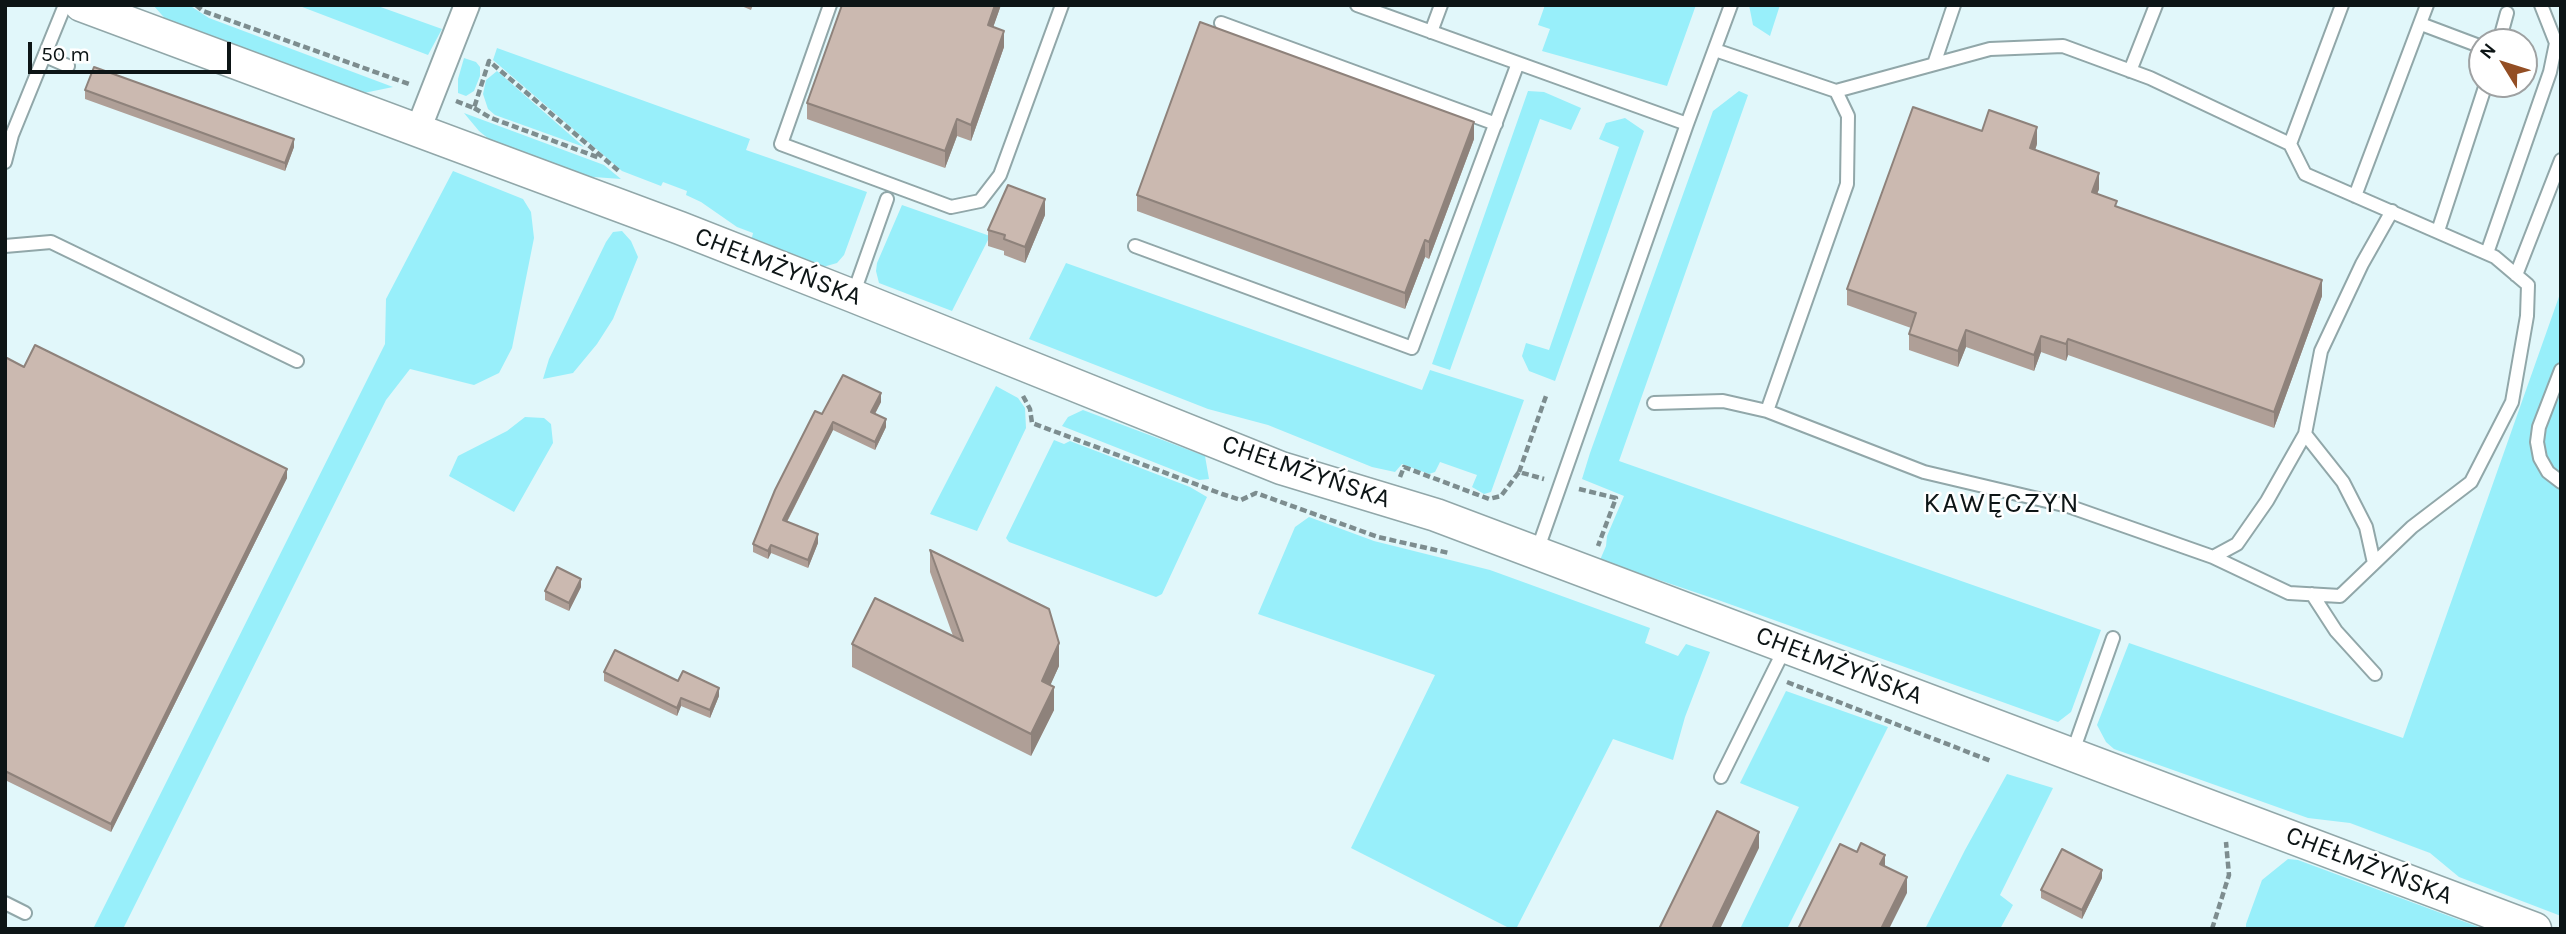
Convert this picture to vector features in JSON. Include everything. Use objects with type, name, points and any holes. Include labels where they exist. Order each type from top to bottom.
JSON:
[{"type":"street","name":"CHEŁMŻYŃSKA","points":[[81,5],[853,296],[1281,468],[1436,515],[2535,929]]},
{"type":"street","points":[[418,130],[467,5]]},
{"type":"lane","points":[[5,162],[9,140],[65,5]]},
{"type":"lane","points":[[830,5],[780,144],[951,207],[979,201],[1000,175],[1062,5]]},
{"type":"lane","points":[[1357,5],[1687,124]]},
{"type":"lane","points":[[1431,32],[1441,5]]},
{"type":"lane","points":[[1536,554],[1731,5]]},
{"type":"lane","points":[[1934,64],[1954,5]]},
{"type":"lane","points":[[2130,71],[2156,5]]},
{"type":"lane","points":[[2290,144],[2342,5]]},
{"type":"lane","points":[[2356,196],[2427,5]]},
{"type":"lane","points":[[2487,253],[2557,63],[2556,43],[2541,5]]},
{"type":"lane","points":[[2503,28],[2507,13]]},
{"type":"lane","points":[[1221,23],[1496,124]]},
{"type":"lane","points":[[2421,24],[2468,42]]},
{"type":"lane","points":[[1654,403],[1723,401],[1767,411],[1924,472],[2068,506],[2213,557],[2289,593],[2340,596],[2412,527],[2471,482],[2511,402],[2527,316],[2528,285],[2487,253],[2305,174],[2290,144],[2130,71],[2063,46],[1990,49],[1836,91],[1715,50]]},
{"type":"lane","points":[[45,56],[68,66]]},
{"type":"lane","points":[[1135,246],[1412,348],[1518,63]]},
{"type":"lane","points":[[1767,411],[1847,184],[1847,116],[1836,91]]},
{"type":"lane","points":[[2438,231],[2481,98]]},
{"type":"lane","points":[[2516,275],[2561,160]]},
{"type":"lane","points":[[853,296],[887,200]]},
{"type":"lane","points":[[2213,557],[2237,544],[2267,501],[2305,434],[2320,351],[2362,264],[2392,211]]},
{"type":"lane","points":[[5,246],[51,242],[296,361]]},
{"type":"lane","points":[[2561,370],[2539,427],[2537,442],[2540,458],[2548,472],[2561,482]]},
{"type":"lane","points":[[2305,434],[2343,482],[2366,527],[2374,563]]},
{"type":"lane","points":[[2312,594],[2336,631],[2375,674]]},
{"type":"lane","points":[[2072,755],[2113,638]]},
{"type":"lane","points":[[1721,777],[1786,646]]},
{"type":"lane","points":[[5,903],[25,913]]},
{"type":"path","points":[[474,108],[491,118],[605,160]]},
{"type":"path","points":[[1391,502],[1404,467],[1489,499],[1501,496],[1519,472],[1546,396]]},
{"type":"path","points":[[1519,472],[1616,498],[1597,549]]},
{"type":"shaded area","points":[[153,5],[189,5],[209,18],[393,87],[359,94],[169,23]]},
{"type":"shaded area","points":[[297,5],[375,5],[442,29],[428,55]]},
{"type":"shaded area","points":[[1545,5],[1696,5],[1667,86],[1542,51],[1550,29],[1538,25]]},
{"type":"shaded area","points":[[1749,5],[1780,5],[1770,36],[1753,25]]},
{"type":"shaded area","points":[[497,48],[750,139],[746,150],[867,192],[844,255],[837,263],[823,267],[751,242],[753,233],[737,227],[686,195],[687,191],[663,182],[661,186],[622,171],[493,60]]},
{"type":"shaded area","points":[[464,58],[476,62],[480,67],[480,76],[474,91],[466,96],[458,93],[458,79]]},
{"type":"shaded area","points":[[497,71],[584,147],[495,115],[488,109],[483,94],[486,80]]},
{"type":"shaded area","points":[[1528,91],[1544,92],[1581,108],[1571,130],[1540,119],[1450,370],[1432,364]]},
{"type":"shaded area","points":[[1739,91],[1748,95],[1619,461],[2101,630],[2071,712],[2058,722],[1600,560],[1624,496],[1582,479],[1713,111]]},
{"type":"shaded area","points":[[464,113],[604,165],[621,179],[580,176],[495,144],[479,131]]},
{"type":"shaded area","points":[[1625,118],[1644,131],[1555,381],[1529,371],[1522,356],[1526,343],[1549,350],[1619,147],[1599,139],[1606,123]]},
{"type":"shaded area","points":[[453,171],[523,199],[531,212],[534,238],[512,348],[499,373],[474,385],[410,369],[386,400],[123,929],[93,929],[385,344],[386,299]]},
{"type":"shaded area","points":[[902,205],[990,236],[952,311],[879,283],[877,263]]},
{"type":"shaded area","points":[[622,231],[631,241],[638,257],[613,319],[573,373],[543,379],[549,359],[606,242],[613,232]]},
{"type":"shaded area","points":[[1066,263],[1422,390],[1430,370],[1524,400],[1491,492],[1484,494],[1472,487],[1477,475],[1440,462],[1435,472],[1429,474],[1402,464],[1395,472],[1372,467],[1268,425],[1208,409],[1029,339]]},
{"type":"shaded area","points":[[2561,291],[2561,361],[2538,409],[2530,438],[2533,460],[2550,481],[2561,487],[2561,916],[2459,877],[2430,853],[2350,823],[2308,818],[2114,749],[2106,742],[2097,725],[2129,643],[2403,738]]},
{"type":"shaded area","points":[[2561,380],[2561,475],[2548,461],[2542,439],[2549,410]]},
{"type":"shaded area","points":[[996,386],[1018,398],[1025,408],[1026,428],[977,531],[930,514]]},
{"type":"shaded area","points":[[1083,410],[1205,456],[1209,479],[1199,480],[1062,426],[1068,417]]},
{"type":"shaded area","points":[[525,417],[544,418],[551,424],[553,443],[514,512],[449,476],[458,456],[507,431]]},
{"type":"shaded area","points":[[1054,440],[1064,444],[1070,441],[1190,487],[1207,497],[1162,594],[1156,597],[1009,542],[1006,538]]},
{"type":"shaded area","points":[[1309,517],[1374,541],[1490,570],[1650,628],[1645,643],[1678,656],[1686,644],[1710,652],[1685,717],[1673,760],[1613,739],[1516,929],[1511,929],[1351,848],[1435,675],[1258,614],[1295,527]]},
{"type":"shaded area","points":[[1786,691],[1888,727],[1787,929],[1740,929],[1799,807],[1740,783]]},
{"type":"shaded area","points":[[2007,774],[2053,788],[2000,895],[2013,905],[2000,929],[1925,929],[1965,850]]},
{"type":"shaded area","points":[[2288,859],[2298,860],[2484,929],[2246,929],[2262,880]]},
{"type":"building","points":[[842,5],[995,5],[988,25],[1004,31],[971,125],[957,119],[945,151],[807,103]]},
{"type":"building","points":[[1200,22],[1474,122],[1429,242],[1425,240],[1405,293],[1137,195]]},
{"type":"building","points":[[94,67],[294,139],[285,163],[85,90]]},
{"type":"building","points":[[1913,107],[1982,131],[1989,110],[2037,127],[2030,148],[2099,173],[2092,192],[2117,201],[2115,206],[2322,280],[2274,412],[2068,339],[2066,344],[2041,336],[2034,355],[1966,330],[1958,351],[1909,334],[1916,313],[1847,289]]},
{"type":"building","points":[[1008,185],[1045,199],[1025,247],[1004,239],[1005,235],[988,230]]},
{"type":"building","points":[[35,345],[287,469],[111,824],[5,771],[5,357],[24,367]]},
{"type":"building","points":[[843,375],[881,393],[871,412],[886,419],[875,442],[833,422],[783,520],[818,534],[808,560],[771,545],[768,551],[753,544],[775,490],[815,411],[822,414]]},
{"type":"building","points":[[930,550],[1049,609],[1059,643],[1042,681],[1054,687],[1031,734],[852,644],[875,598],[963,641]]},
{"type":"building","points":[[557,567],[581,579],[569,603],[545,591]]},
{"type":"building","points":[[615,650],[678,681],[683,671],[719,688],[710,710],[681,698],[677,708],[604,672]]},
{"type":"building","points":[[1717,811],[1759,832],[1712,929],[1659,929]]},
{"type":"building","points":[[1861,843],[1885,855],[1880,864],[1907,877],[1881,929],[1798,929],[1840,844],[1857,852]]},
{"type":"building","points":[[2062,849],[2102,870],[2082,910],[2041,890]]},
{"type":"district","name":"KAWĘCZYN","points":[[2002,504]]}]
